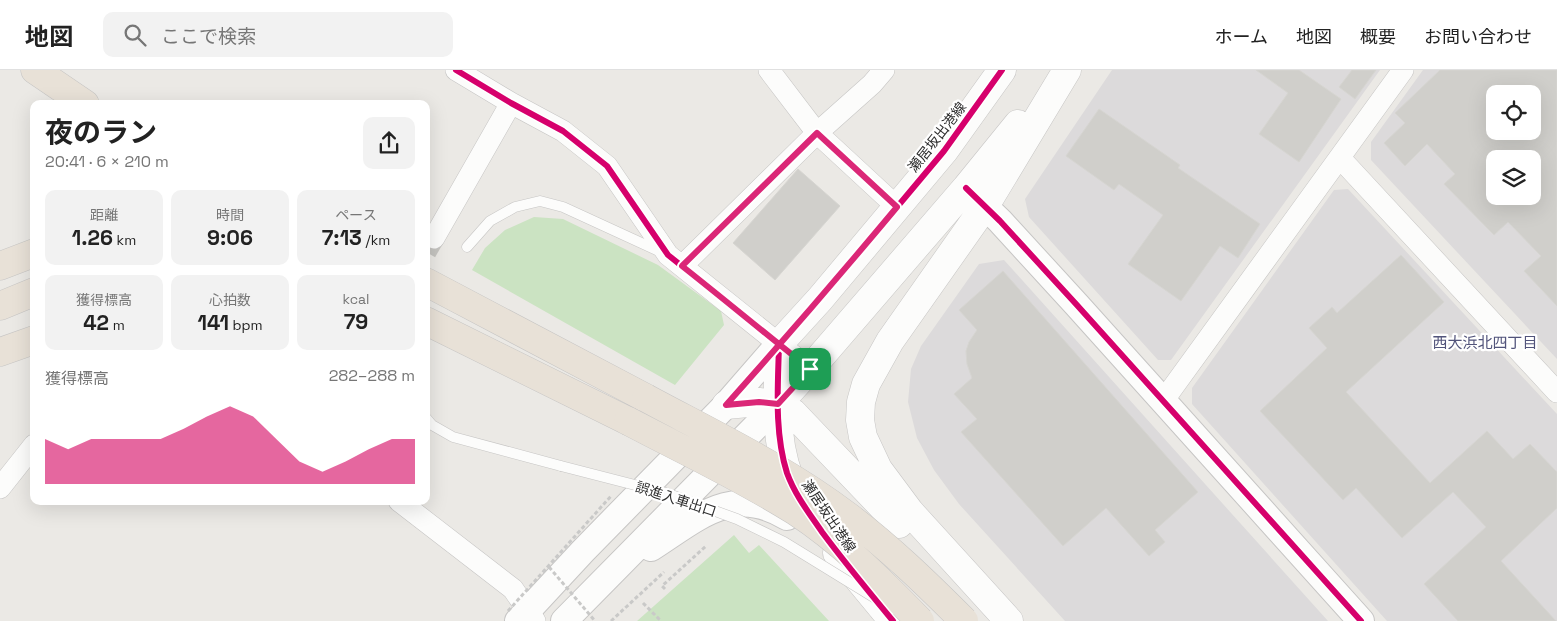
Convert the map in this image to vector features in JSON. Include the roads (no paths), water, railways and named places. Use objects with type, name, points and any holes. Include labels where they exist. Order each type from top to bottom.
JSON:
[{"type":"highway","points":[[35,70],[79,100]]},
{"type":"highway","points":[[0,266],[30,255]]},
{"type":"highway","points":[[430,284],[755,456],[804,486],[848,516],[888,548],[964,621]]},
{"type":"highway","points":[[0,306],[30,294]]},
{"type":"highway","points":[[430,324],[628,421],[748,484],[796,512],[864,566],[920,621]]},
{"type":"highway","points":[[0,352],[30,341]]},
{"type":"main road","name":"瀬居坂出港線","points":[[893,621],[841,558],[803,506],[787,473],[781,447],[778,404],[779,344],[820,299],[944,151],[1002,70]]},
{"type":"main road","points":[[1009,621],[892,490],[878,469],[863,437],[860,420],[861,402],[866,384],[876,364],[975,197],[1063,70]]},
{"type":"main road","points":[[778,404],[975,197],[1067,70]]},
{"type":"main road","points":[[726,405],[759,402],[778,404],[793,413],[891,516],[1002,621]]},
{"type":"street","points":[[456,70],[563,131],[607,166],[675,261],[810,369]]},
{"type":"street","points":[[769,70],[817,133],[897,207]]},
{"type":"street","points":[[675,261],[872,84],[884,70]]},
{"type":"street","points":[[1163,401],[1403,70]]},
{"type":"street","points":[[434,238],[511,103]]},
{"type":"street","points":[[1340,158],[1557,392]]},
{"type":"street","points":[[975,197],[1163,401],[1361,621]]},
{"type":"street","points":[[403,505],[513,589],[522,616],[726,405],[779,344]]},
{"type":"street","points":[[564,621],[778,404]]},
{"type":"street","points":[[0,488],[30,450]]},
{"type":"street","points":[[610,575],[702,515],[722,506],[742,502],[762,504],[786,515],[813,534],[841,558]]},
{"type":"lane","points":[[467,248],[490,221],[515,207],[540,201],[563,207],[675,261]]},
{"type":"lane","name":"誤進入車出口","points":[[430,423],[454,437],[666,493],[736,519],[784,542],[910,621]]},
{"type":"tunnel","points":[[430,245],[434,238]]},
{"type":"district","name":"西大浜北四丁目","points":[[1485,343]]}]
